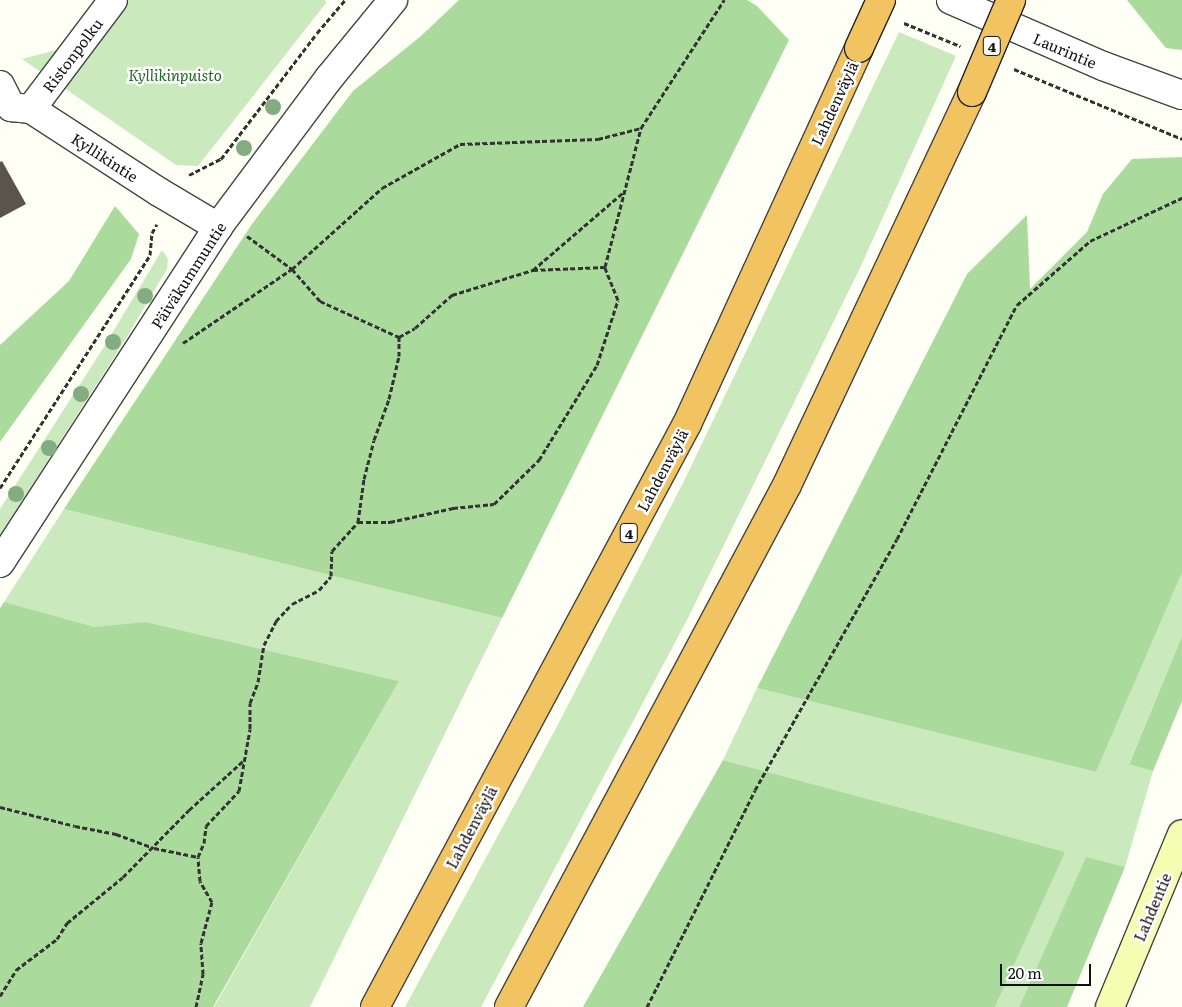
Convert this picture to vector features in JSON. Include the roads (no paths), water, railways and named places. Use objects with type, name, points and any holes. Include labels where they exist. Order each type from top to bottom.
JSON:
[{"type":"highway","name":"Lahdenväylä","points":[[376,1007],[687,424],[880,0]]},
{"type":"highway","name":"4","points":[[509,1007],[787,485],[972,92],[1011,0]]},
{"type":"main road","name":"Lahdentie","points":[[1110,1007],[1182,834]]},
{"type":"street","name":"Ristonpolku","points":[[10,104],[113,0]]},
{"type":"street","name":"Päiväkummuntie","points":[[0,563],[221,223],[329,78],[393,0]]},
{"type":"street","name":"Laurintie","points":[[951,0],[1104,66],[1182,95]]},
{"type":"street","name":"Kyllikintie","points":[[10,104],[171,200],[221,223]]},
{"type":"park label","name":"Kyllikinpuisto","points":[[175,75]]}]
